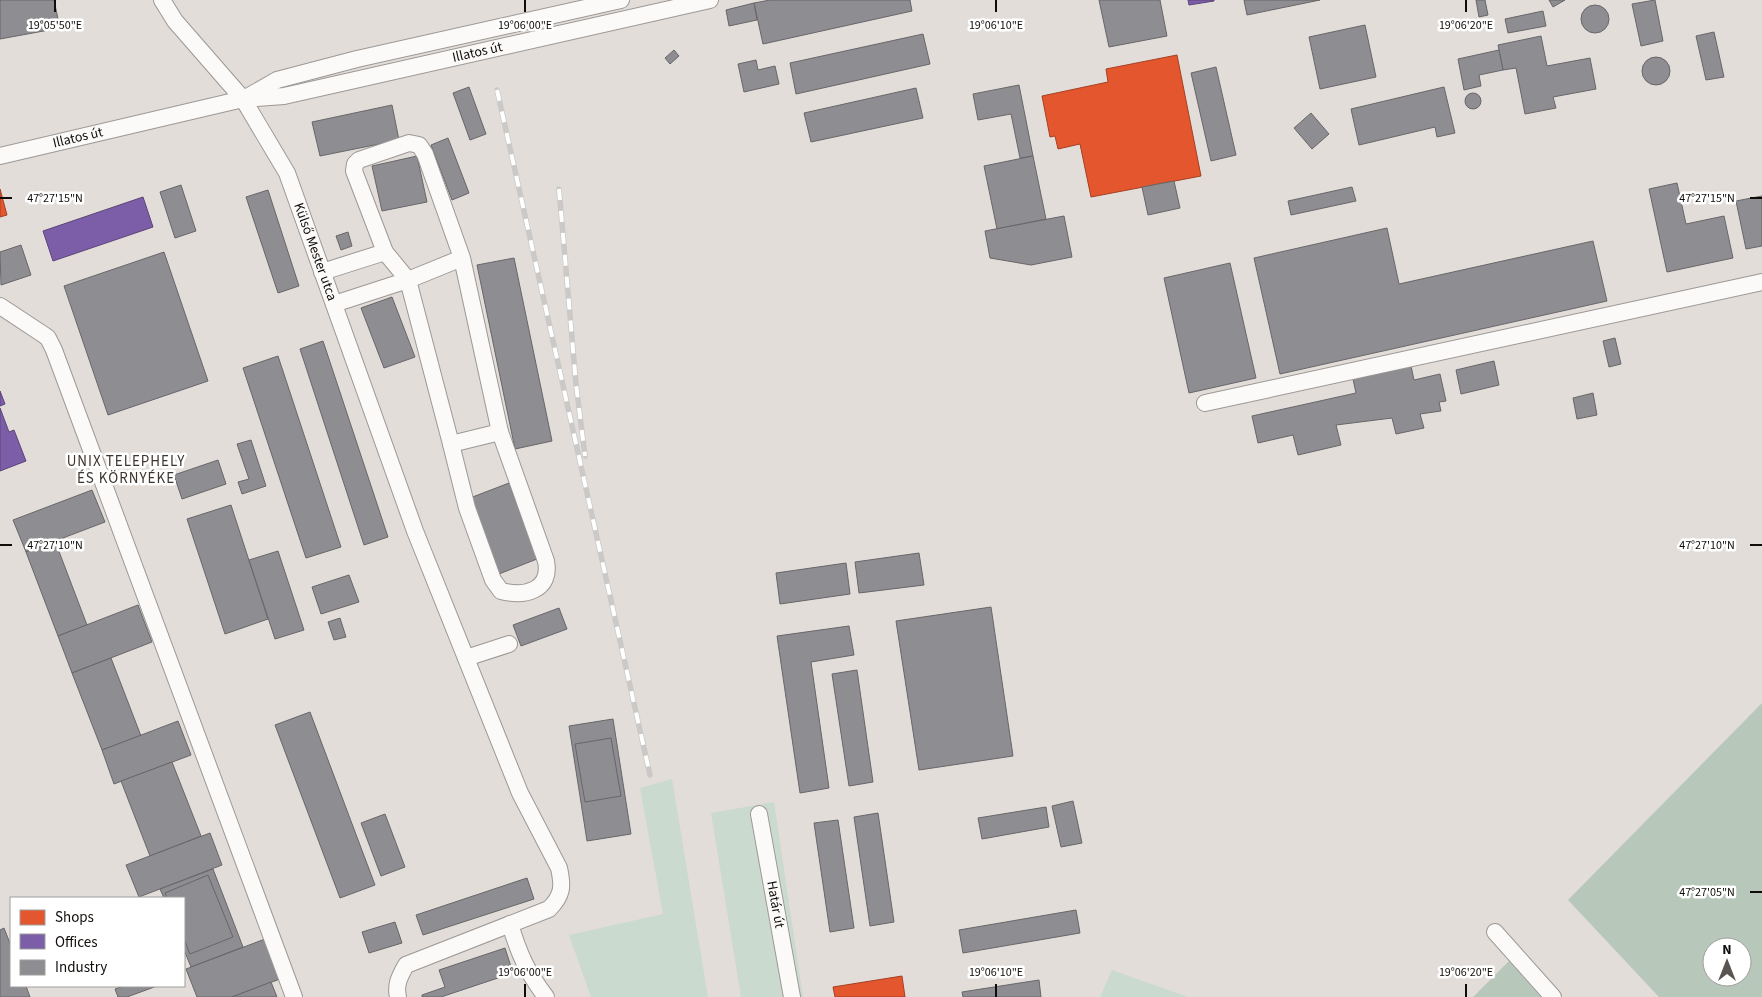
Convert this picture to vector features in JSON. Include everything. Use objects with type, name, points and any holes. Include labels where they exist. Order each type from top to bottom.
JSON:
[{"type":"street","name":"Külső Mester utca","points":[[162,0],[176,22],[243,99],[287,173],[415,531],[520,793],[559,868],[561,892],[557,901],[549,909],[406,965],[400,975],[396,988],[398,997]]},
{"type":"street","name":"Illatos út","points":[[243,99],[277,80],[357,59],[621,0]]},
{"type":"street","name":"Illatos út","points":[[0,156],[243,99],[284,96],[710,0]]},
{"type":"street","points":[[409,142],[419,145],[425,154],[462,258],[500,432],[548,570],[545,582],[534,590],[514,594],[501,591],[493,580],[467,508],[408,280],[385,252],[354,171],[355,164],[359,160],[409,142]]},
{"type":"street","points":[[322,272],[385,252]]},
{"type":"street","points":[[334,304],[408,280],[462,258]]},
{"type":"street","points":[[1204,403],[1762,282]]},
{"type":"street","points":[[0,306],[48,338],[54,350],[294,997]]},
{"type":"street","points":[[451,444],[500,432]]},
{"type":"street","points":[[466,658],[509,644]]},
{"type":"street","name":"Határ út","points":[[759,814],[792,997]]},
{"type":"street","points":[[510,924],[518,950],[530,975],[546,997]]},
{"type":"street","points":[[1495,932],[1553,997]]},
{"type":"green space","points":[[1762,703],[1762,997],[1659,997],[1568,900]]},
{"type":"green space","points":[[672,779],[708,997],[591,997],[569,935],[663,914],[640,788]]},
{"type":"green space","points":[[774,802],[803,997],[741,997],[711,813]]},
{"type":"green space","points":[[1509,961],[1541,997],[1473,997]]},
{"type":"green space","points":[[1112,970],[1188,997],[1100,997]]},
{"type":"building: Shops","points":[[1177,55],[1201,176],[1091,197],[1080,144],[1058,149],[1055,136],[1050,137],[1042,96],[1108,82],[1106,69]]},
{"type":"building: Shops","points":[[0,189],[7,215],[0,217]]},
{"type":"building: Shops","points":[[902,976],[905,997],[835,997],[833,987]]},
{"type":"building: Offices","points":[[1188,0],[1214,0],[1214,1],[1189,5]]},
{"type":"building: Offices","points":[[143,197],[153,227],[53,261],[43,231]]},
{"type":"building: Offices","points":[[0,391],[5,404],[0,406]]},
{"type":"building: Offices","points":[[0,408],[9,432],[14,430],[26,461],[0,471]]},
{"type":"building: Industry","points":[[0,0],[54,0],[60,28],[0,39]]},
{"type":"building: Industry","points":[[770,0],[910,0],[912,11],[763,44],[754,3]]},
{"type":"building: Industry","points":[[1099,0],[1160,0],[1167,36],[1109,47]]},
{"type":"building: Industry","points":[[1244,0],[1320,0],[1247,15]]},
{"type":"building: Industry","points":[[1476,0],[1485,0],[1488,15],[1479,17]]},
{"type":"building: Industry","points":[[1549,0],[1565,0],[1553,7]]},
{"type":"building: Industry","points":[[1655,0],[1663,41],[1641,46],[1632,4]]},
{"type":"building: Industry","points":[[754,3],[757,20],[729,26],[726,10]]},
{"type":"building: Industry","points":[[1595,5],[1605,9],[1609,19],[1605,29],[1595,33],[1585,29],[1581,19],[1585,9]]},
{"type":"building: Industry","points":[[1543,11],[1546,26],[1508,33],[1505,19]]},
{"type":"building: Industry","points":[[1365,25],[1376,77],[1320,89],[1309,37]]},
{"type":"building: Industry","points":[[1714,32],[1724,77],[1706,80],[1696,36]]},
{"type":"building: Industry","points":[[923,34],[930,64],[796,94],[790,63]]},
{"type":"building: Industry","points":[[1541,36],[1547,66],[1590,58],[1596,89],[1553,97],[1556,108],[1525,114],[1516,68],[1503,70],[1498,45]]},
{"type":"building: Industry","points":[[674,50],[679,56],[670,64],[665,58]]},
{"type":"building: Industry","points":[[1499,50],[1503,70],[1479,75],[1481,86],[1464,90],[1458,59]]},
{"type":"building: Industry","points":[[1656,57],[1666,61],[1670,71],[1666,81],[1656,85],[1646,81],[1642,71],[1646,61]]},
{"type":"building: Industry","points":[[756,60],[758,70],[775,66],[779,84],[744,92],[738,64]]},
{"type":"building: Industry","points":[[1216,67],[1236,155],[1211,161],[1191,73]]},
{"type":"building: Industry","points":[[1019,85],[1033,156],[1020,158],[1011,114],[978,120],[973,94]]},
{"type":"building: Industry","points":[[469,87],[486,134],[470,140],[453,93]]},
{"type":"building: Industry","points":[[1444,87],[1455,133],[1437,137],[1435,127],[1359,145],[1351,109]]},
{"type":"building: Industry","points":[[916,88],[923,118],[811,142],[804,113]]},
{"type":"building: Industry","points":[[1473,93],[1481,101],[1473,109],[1465,101]]},
{"type":"building: Industry","points":[[392,105],[399,140],[320,156],[312,122]]},
{"type":"building: Industry","points":[[1311,113],[1329,134],[1312,149],[1294,128]]},
{"type":"building: Industry","points":[[448,138],[469,193],[452,200],[431,145]]},
{"type":"building: Industry","points":[[417,156],[427,202],[382,211],[372,166]]},
{"type":"building: Industry","points":[[1033,156],[1046,219],[997,229],[984,166]]},
{"type":"building: Industry","points":[[1174,181],[1180,208],[1148,215],[1142,187]]},
{"type":"building: Industry","points":[[1677,183],[1686,224],[1724,216],[1733,258],[1667,272],[1649,189]]},
{"type":"building: Industry","points":[[181,185],[196,231],[175,238],[160,192]]},
{"type":"building: Industry","points":[[1352,187],[1356,201],[1291,215],[1288,201]]},
{"type":"building: Industry","points":[[268,190],[299,286],[278,293],[246,197]]},
{"type":"building: Industry","points":[[1762,196],[1762,246],[1746,249],[1736,201]]},
{"type":"building: Industry","points":[[1064,216],[1072,257],[1031,265],[990,258],[985,231]]},
{"type":"building: Industry","points":[[1387,228],[1399,284],[1593,241],[1607,301],[1280,374],[1254,258]]},
{"type":"building: Industry","points":[[348,232],[352,246],[341,250],[336,236]]},
{"type":"building: Industry","points":[[21,245],[31,275],[1,285],[0,252]]},
{"type":"building: Industry","points":[[164,252],[208,381],[108,415],[64,286]]},
{"type":"building: Industry","points":[[514,258],[552,441],[515,449],[477,265]]},
{"type":"building: Industry","points":[[1230,263],[1256,378],[1189,393],[1164,278]]},
{"type":"building: Industry","points":[[392,297],[415,357],[384,368],[361,308]]},
{"type":"building: Industry","points":[[1615,338],[1621,364],[1609,367],[1603,341]]},
{"type":"building: Industry","points":[[323,341],[388,537],[364,545],[300,349]]},
{"type":"building: Industry","points":[[278,356],[341,547],[306,558],[243,368]]},
{"type":"building: Industry","points":[[1494,361],[1499,385],[1461,394],[1456,370]]},
{"type":"building: Industry","points":[[1411,366],[1414,380],[1440,374],[1446,401],[1439,402],[1441,411],[1420,414],[1424,428],[1396,434],[1392,418],[1336,425],[1341,445],[1298,455],[1293,435],[1258,443],[1252,416],[1356,393],[1353,379]]},
{"type":"building: Industry","points":[[1593,393],[1597,415],[1577,419],[1573,398]]},
{"type":"building: Industry","points":[[251,440],[266,486],[242,494],[238,482],[249,479],[237,444]]},
{"type":"building: Industry","points":[[218,460],[226,484],[182,499],[174,475]]},
{"type":"building: Industry","points":[[509,483],[537,559],[499,574],[470,498]]},
{"type":"building: Industry","points":[[92,490],[105,522],[26,552],[13,520]]},
{"type":"building: Industry","points":[[231,505],[268,619],[225,634],[187,519]]},
{"type":"building: Industry","points":[[55,541],[87,625],[58,636],[26,552]]},
{"type":"building: Industry","points":[[278,551],[304,630],[275,639],[249,560]]},
{"type":"building: Industry","points":[[919,553],[924,585],[859,593],[855,562]]},
{"type":"building: Industry","points":[[846,563],[850,594],[780,604],[776,573]]},
{"type":"building: Industry","points":[[349,575],[359,602],[321,614],[312,587]]},
{"type":"building: Industry","points":[[138,605],[152,642],[72,673],[58,636]]},
{"type":"building: Industry","points":[[991,607],[1013,756],[919,770],[896,621]]},
{"type":"building: Industry","points":[[559,608],[567,629],[521,646],[513,625]]},
{"type":"building: Industry","points":[[340,618],[346,637],[334,640],[328,622]]},
{"type":"building: Industry","points":[[849,626],[854,655],[811,662],[829,788],[800,793],[777,636]]},
{"type":"building: Industry","points":[[111,658],[141,736],[102,750],[72,673]]},
{"type":"building: Industry","points":[[857,670],[873,782],[849,786],[832,674]]},
{"type":"building: Industry","points":[[310,712],[375,885],[340,898],[275,725]]},
{"type":"building: Industry","points":[[613,719],[631,834],[587,841],[569,726]]},
{"type":"building: Industry","points":[[178,721],[191,755],[114,784],[102,750]]},
{"type":"building: Industry","points":[[611,738],[621,796],[585,802],[575,744]]},
{"type":"building: Industry","points":[[172,762],[201,836],[150,856],[121,781]]},
{"type":"building: Industry","points":[[1073,801],[1082,843],[1061,847],[1052,806]]},
{"type":"building: Industry","points":[[1046,807],[1049,827],[982,839],[978,818]]},
{"type":"building: Industry","points":[[878,813],[894,922],[870,926],[854,817]]},
{"type":"building: Industry","points":[[385,814],[405,867],[381,876],[361,823]]},
{"type":"building: Industry","points":[[838,820],[854,928],[830,932],[814,823]]},
{"type":"building: Industry","points":[[210,833],[222,865],[139,897],[126,865]]},
{"type":"building: Industry","points":[[213,869],[243,947],[191,967],[185,952],[185,897],[164,897],[160,889]]},
{"type":"building: Industry","points":[[208,875],[233,937],[190,954],[185,942],[185,897],[167,897],[165,893]]},
{"type":"building: Industry","points":[[527,878],[534,899],[423,935],[416,915]]},
{"type":"building: Industry","points":[[1076,910],[1080,933],[963,953],[959,930]]},
{"type":"building: Industry","points":[[395,922],[402,943],[369,953],[362,932]]},
{"type":"building: Industry","points":[[4,928],[10,943],[10,987],[26,987],[30,997],[0,997],[0,930]]},
{"type":"building: Industry","points":[[265,939],[280,979],[232,997],[197,997],[186,969]]},
{"type":"building: Industry","points":[[505,948],[513,973],[441,997],[422,997],[422,995],[445,987],[439,970]]},
{"type":"building: Industry","points":[[1039,980],[1041,997],[963,997],[962,992]]},
{"type":"building: Industry","points":[[271,982],[277,997],[232,997]]},
{"type":"building: Industry","points":[[121,987],[154,987],[127,997],[118,997],[115,989]]},
{"type":"railway","points":[[497,90],[650,775]]},
{"type":"railway","points":[[559,189],[576,384],[585,456]]},
{"type":"district","name":"UNIX TELEPHELY ÉS KÖRNYÉKE","points":[[126,470]]}]
